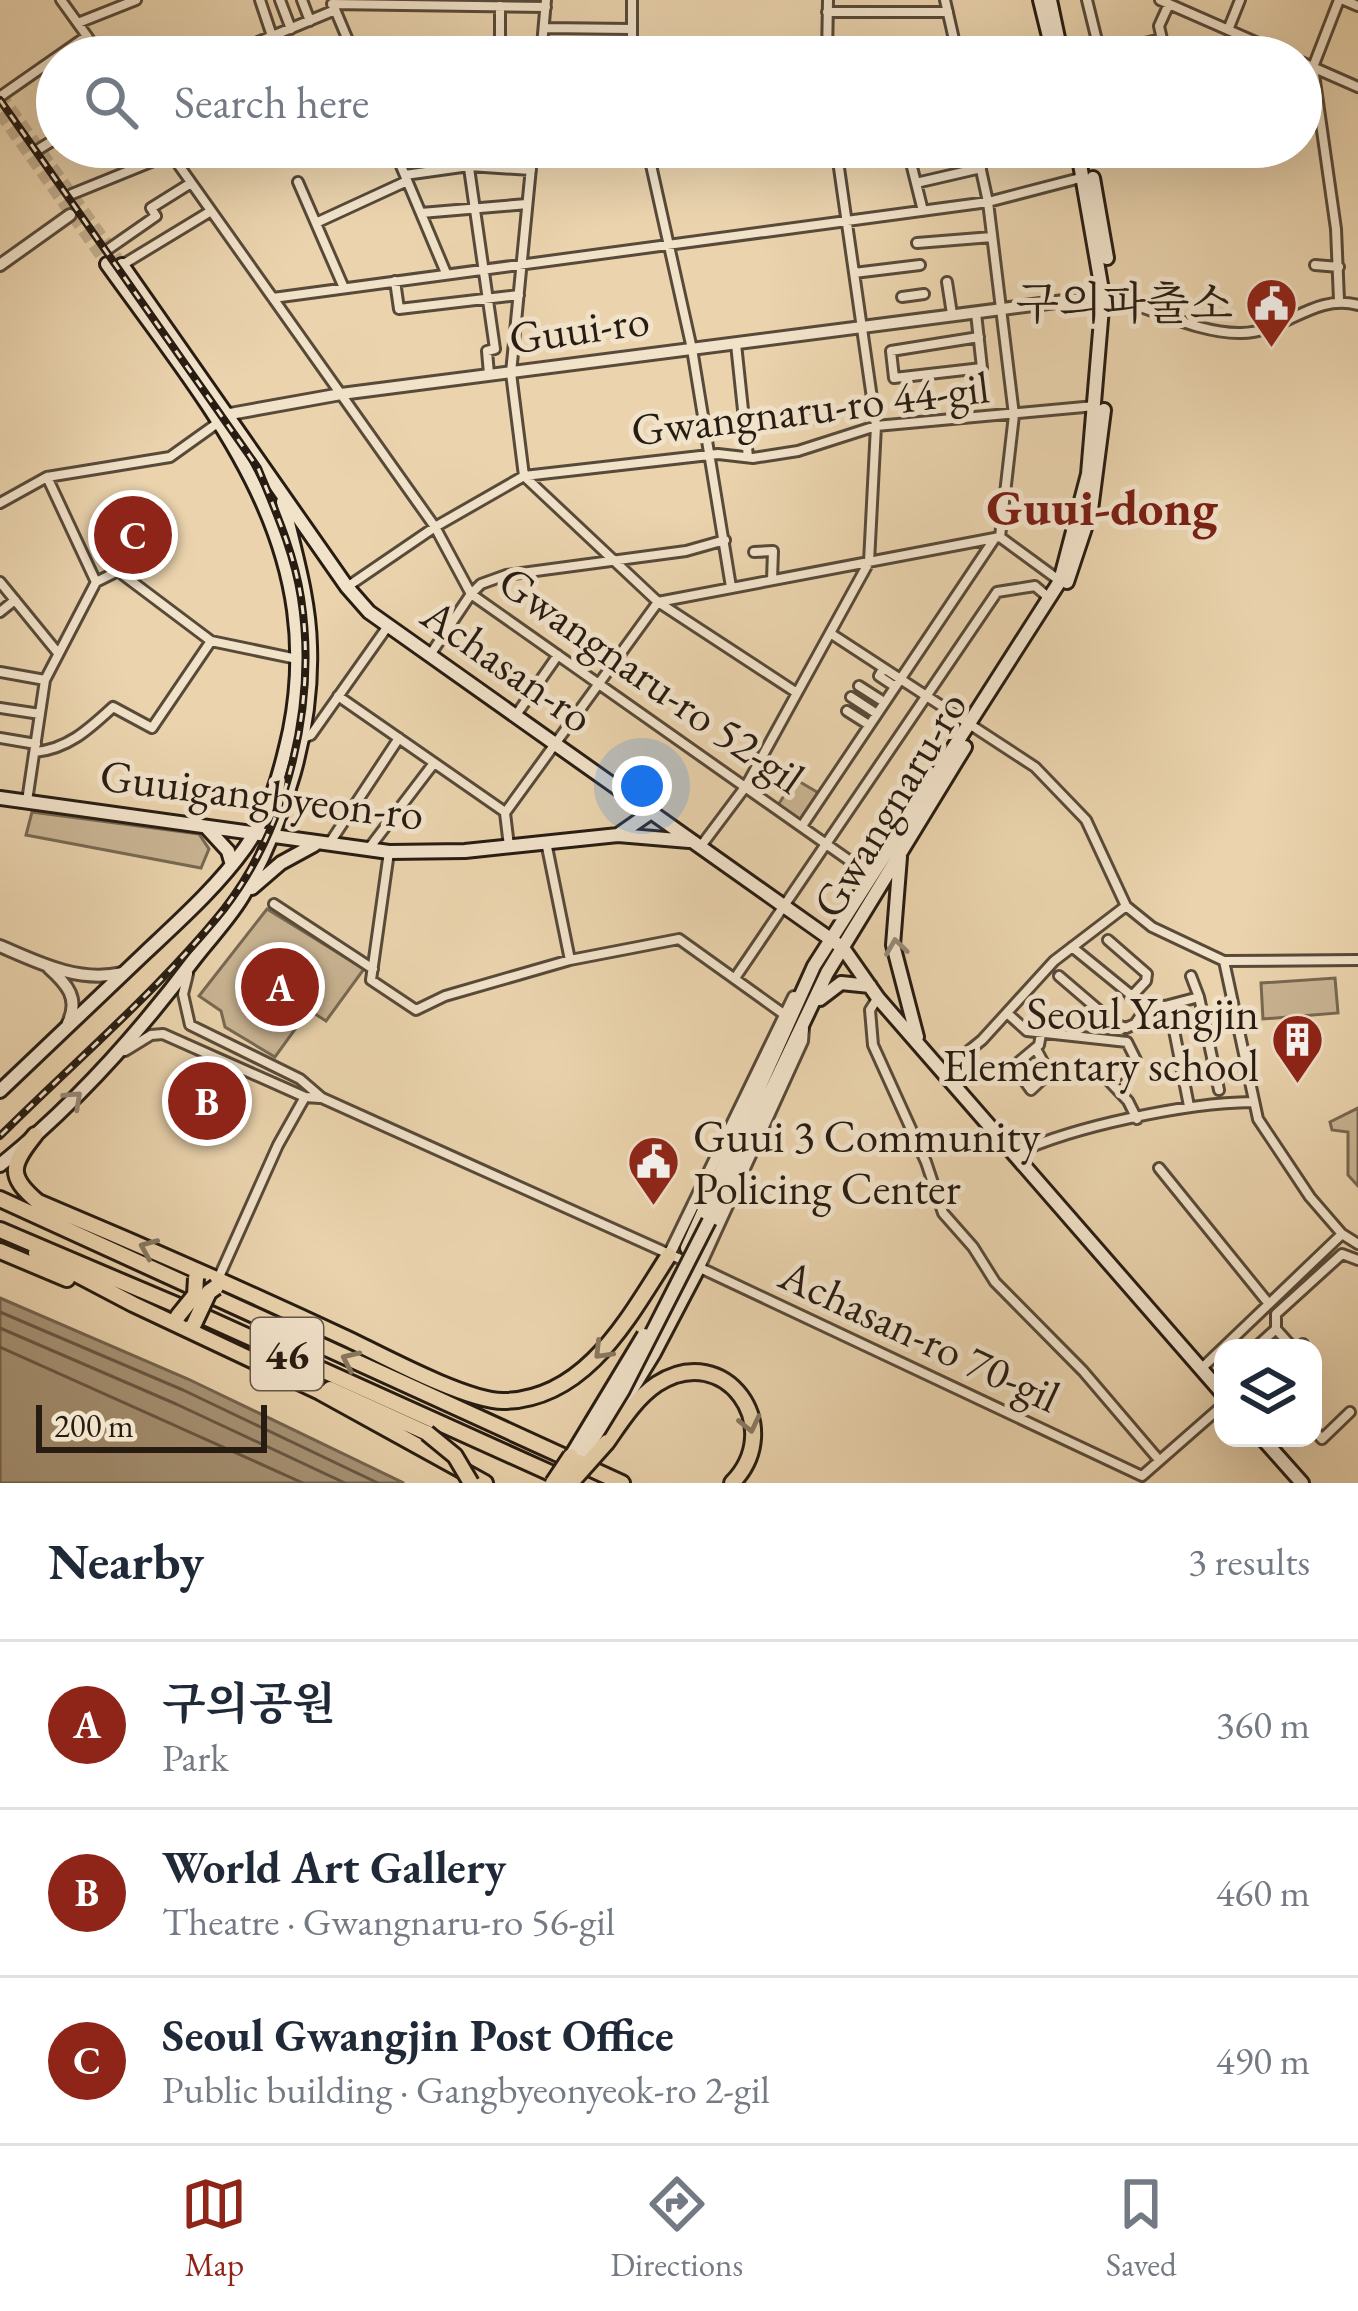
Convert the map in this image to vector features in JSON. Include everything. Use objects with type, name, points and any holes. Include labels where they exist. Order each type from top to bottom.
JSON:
[{"type":"main road","points":[[1040,0],[1051,36]]},
{"type":"main road","points":[[1050,0],[1055,36]]},
{"type":"main road","name":"Gwangnaru-ro","points":[[575,1459],[661,1304],[804,1010],[847,953],[902,848],[1060,580],[1088,474],[1107,297],[1083,168]]},
{"type":"main road","name":"Gwangnaru-ro","points":[[804,1010],[807,980],[831,937],[1056,602],[1083,543],[1098,475],[1107,297],[1103,227],[1087,168]]},
{"type":"main road","name":"Achasan-ro","points":[[120,271],[369,612],[831,937],[847,953]]},
{"type":"main road","points":[[0,1091],[204,898],[268,808],[286,748],[297,659],[292,589],[281,546],[224,418]]},
{"type":"main road","name":"Achasan-ro","points":[[245,462],[280,491]]},
{"type":"main road","points":[[243,897],[272,836],[302,738],[310,648],[301,574],[280,491]]},
{"type":"main road","points":[[301,574],[322,562],[338,573]]},
{"type":"main road","name":"Guuigangbyeon-ro","points":[[0,798],[389,852],[442,853],[618,835],[651,812]]},
{"type":"main road","points":[[204,824],[234,861]]},
{"type":"main road","points":[[618,835],[646,834],[698,844]]},
{"type":"main road","points":[[0,1165],[158,1009],[243,897],[281,862],[323,844]]},
{"type":"main road","points":[[902,848],[892,945],[919,1044]]},
{"type":"main road","points":[[234,861],[246,856],[254,863],[254,872]]},
{"type":"main road","points":[[204,898],[220,894],[228,898],[228,915]]},
{"type":"main road","points":[[847,953],[874,992],[1214,1384]]},
{"type":"main road","points":[[804,1010],[841,983],[874,992]]},
{"type":"main road","points":[[35,1135],[20,1154],[15,1171],[22,1189],[38,1202],[407,1367],[503,1401],[563,1383],[591,1364],[615,1339],[669,1256]]},
{"type":"main road","points":[[4,1201],[38,1202]]},
{"type":"main road","points":[[4,1201],[622,1483]]},
{"type":"main road","points":[[0,1231],[133,1304]]},
{"type":"main road","name":"46","points":[[0,1231],[207,1318],[571,1482]]},
{"type":"main road","points":[[0,1251],[171,1317],[485,1483]]},
{"type":"main road","points":[[603,1442],[699,1268]]},
{"type":"main road","points":[[171,1317],[195,1295],[194,1273]]},
{"type":"main road","points":[[196,1329],[209,1292],[221,1283]]},
{"type":"main road","points":[[236,1351],[427,1433],[455,1456],[471,1483]]},
{"type":"main road","points":[[407,1367],[495,1425]]},
{"type":"main road","points":[[571,1482],[656,1385],[694,1371],[733,1386],[748,1407],[754,1426],[751,1459],[732,1483]]},
{"type":"main road","points":[[1270,1447],[1302,1483]]},
{"type":"main road","points":[[571,1482],[575,1459]]},
{"type":"main road","points":[[553,1483],[575,1459]]},
{"type":"street","points":[[61,0],[87,36]]},
{"type":"street","points":[[78,23],[136,0]]},
{"type":"street","points":[[260,0],[272,36],[310,21],[333,5],[397,2],[500,7],[546,4],[543,36]]},
{"type":"street","points":[[280,0],[291,28]]},
{"type":"street","points":[[302,0],[310,21]]},
{"type":"street","points":[[632,0],[632,36]]},
{"type":"street","points":[[827,36],[828,0]]},
{"type":"street","points":[[945,0],[953,36]]},
{"type":"street","points":[[1087,0],[1096,36]]},
{"type":"street","points":[[1228,30],[1240,0]]},
{"type":"street","points":[[1322,47],[1342,0],[1358,6]]},
{"type":"street","points":[[1161,36],[1165,2],[1242,36]]},
{"type":"street","points":[[333,5],[346,36]]},
{"type":"street","points":[[500,7],[500,36]]},
{"type":"street","points":[[827,12],[948,12]]},
{"type":"street","points":[[544,28],[632,29]]},
{"type":"street","points":[[2,96],[36,72]]},
{"type":"street","points":[[1322,72],[1358,87]]},
{"type":"street","points":[[1322,137],[1339,300]]},
{"type":"street","points":[[72,194],[129,168]]},
{"type":"street","name":"Gwangnaru-ro 52-gil","points":[[181,168],[435,527],[471,594],[870,875]]},
{"type":"street","points":[[402,168],[446,273]]},
{"type":"street","points":[[318,222],[406,178],[458,168]]},
{"type":"street","points":[[469,168],[495,349],[487,351],[489,376]]},
{"type":"street","points":[[500,168],[531,170],[511,373],[524,476],[658,602],[797,693]]},
{"type":"street","points":[[652,168],[692,349],[731,588]]},
{"type":"street","points":[[698,844],[746,787],[869,562],[876,426],[839,168]]},
{"type":"street","points":[[912,168],[923,211]]},
{"type":"street","points":[[802,826],[998,538],[1014,415],[981,168],[916,183]]},
{"type":"street","points":[[273,298],[988,202],[1084,177]]},
{"type":"street","points":[[298,182],[344,288]]},
{"type":"street","points":[[110,248],[156,216],[151,208],[191,183]]},
{"type":"street","points":[[421,213],[527,204]]},
{"type":"street","name":"Achasan-ro","points":[[120,271],[211,211]]},
{"type":"street","points":[[0,265],[70,215]]},
{"type":"street","points":[[134,233],[146,250]]},
{"type":"street","points":[[917,243],[992,237]]},
{"type":"street","points":[[854,272],[920,265]]},
{"type":"street","points":[[1315,265],[1339,267]]},
{"type":"street","points":[[395,280],[399,309],[519,295]]},
{"type":"street","points":[[947,282],[952,314]]},
{"type":"street","points":[[902,297],[924,294]]},
{"type":"street","points":[[1107,297],[1237,334],[1278,325],[1323,302],[1358,304]]},
{"type":"street","name":"Guui-ro","points":[[224,418],[341,394],[1107,297]]},
{"type":"street","points":[[976,311],[979,338],[982,368],[894,378],[891,350],[979,338]]},
{"type":"street","points":[[736,344],[748,457]]},
{"type":"street","name":"Gwangnaru-ro 44-gil","points":[[347,587],[435,527],[524,476],[712,455],[798,452],[876,426],[1097,406]]},
{"type":"street","points":[[0,502],[47,477],[170,457],[224,418]]},
{"type":"street","points":[[746,427],[817,418]]},
{"type":"street","points":[[47,477],[96,582]]},
{"type":"street","points":[[509,846],[505,813],[658,602],[998,538],[1060,580]]},
{"type":"street","points":[[430,655],[481,584],[506,575],[686,551],[725,540]]},
{"type":"street","points":[[754,552],[773,551],[772,580]]},
{"type":"street","points":[[27,801],[45,680],[96,582],[118,571],[211,641],[297,659]]},
{"type":"street","points":[[0,582],[58,653]]},
{"type":"street","points":[[735,978],[997,592],[1035,586],[1049,598]]},
{"type":"street","points":[[0,613],[15,600]]},
{"type":"street","points":[[302,738],[310,735],[388,626]]},
{"type":"street","points":[[830,633],[897,683],[926,696],[1035,767],[1076,807],[1126,906],[1152,927],[1224,961],[1358,960]]},
{"type":"street","points":[[0,738],[55,750],[84,734],[113,707],[152,728],[211,641]]},
{"type":"street","points":[[516,715],[558,656]]},
{"type":"street","points":[[0,672],[45,680]]},
{"type":"street","points":[[859,686],[884,702]]},
{"type":"street","points":[[338,696],[505,813]]},
{"type":"street","points":[[851,698],[877,714]]},
{"type":"street","points":[[0,708],[40,714]]},
{"type":"street","points":[[847,711],[869,725]]},
{"type":"street","points":[[323,844],[399,738]]},
{"type":"street","points":[[368,850],[434,763]]},
{"type":"street","points":[[546,842],[570,960]]},
{"type":"street","points":[[389,852],[371,980],[416,1010],[446,996],[570,960],[679,939],[785,1015]]},
{"type":"street","points":[[274,904],[373,969]]},
{"type":"street","points":[[944,1071],[982,1040],[1054,961],[1126,906]]},
{"type":"street","points":[[1108,940],[1147,974],[1131,997]]},
{"type":"street","points":[[0,946],[46,966],[97,978],[126,972]]},
{"type":"street","points":[[1072,947],[1147,1006],[1199,997]]},
{"type":"street","points":[[1224,961],[1252,1102],[1274,1149],[1342,1234],[1358,1244]]},
{"type":"street","points":[[46,966],[65,983],[74,1004],[64,1031]]},
{"type":"street","points":[[189,966],[183,994],[190,1025],[300,1079],[322,1098]]},
{"type":"street","points":[[1060,976],[1126,1028],[1135,1024],[1147,1006]]},
{"type":"street","points":[[1191,976],[1219,1090]]},
{"type":"street","points":[[669,1256],[785,1015],[807,980]]},
{"type":"street","points":[[874,992],[870,1010],[873,1045],[926,1162],[943,1213],[974,1247],[995,1282],[1083,1371],[1159,1460]]},
{"type":"street","points":[[1169,1005],[1189,1106]]},
{"type":"street","points":[[699,1268],[802,1041],[804,1010]]},
{"type":"street","points":[[1007,1012],[1018,1026],[1041,1034],[1119,1039],[1131,1045],[1136,1060],[1110,1082],[1137,1119]]},
{"type":"street","points":[[111,1060],[151,1035],[163,1034],[305,1097],[322,1098]]},
{"type":"street","points":[[1036,1049],[1049,1073],[1031,1090],[1014,1066],[1036,1049],[1041,1034]]},
{"type":"street","points":[[221,1283],[278,1145],[305,1097]]},
{"type":"street","name":"Achasan-ro 70-gil","points":[[322,1098],[699,1268],[1140,1479],[1214,1413]]},
{"type":"street","points":[[1015,1154],[1049,1139],[1189,1106],[1252,1102]]},
{"type":"street","points":[[1159,1168],[1269,1304]]},
{"type":"street","points":[[1201,1369],[1342,1234]]},
{"type":"street","points":[[1265,1339],[1276,1329],[1276,1314],[1342,1254],[1358,1260]]},
{"type":"street","points":[[1276,1329],[1287,1339]]},
{"type":"street","points":[[1322,1438],[1350,1412]]},
{"type":"shaded area","points":[[795,779],[822,795],[802,826],[776,808]]},
{"type":"shaded area","points":[[32,812],[199,834],[209,849],[201,868],[26,835]]},
{"type":"shaded area","points":[[267,909],[364,969],[326,1021],[309,1010],[275,1057],[225,1027],[221,1011],[199,996]]},
{"type":"shaded area","points":[[1335,978],[1338,1013],[1263,1019],[1261,983]]},
{"type":"shaded area","points":[[1358,1108],[1358,1186],[1348,1175],[1348,1132],[1332,1130],[1330,1122]]},
{"type":"water","points":[[0,1298],[188,1379],[404,1483],[0,1483]]},
{"type":"tunnel","points":[[0,94],[36,144]]},
{"type":"tunnel","points":[[0,113],[36,164]]},
{"type":"tunnel","points":[[39,168],[107,264]]},
{"type":"tunnel","points":[[53,168],[122,265]]},
{"type":"railway","points":[[0,100],[36,151]]},
{"type":"railway","points":[[0,1136],[172,969],[247,876],[266,839],[293,761],[305,678],[305,637],[294,564],[258,468],[48,168]]},
{"type":"place","name":"구의파출소","points":[[1272,349]]},
{"type":"place","name":"Seoul Gwangjin Post Office","points":[[133,535]]},
{"type":"place","name":"구의공원","points":[[280,987]]},
{"type":"place","name":"Seoul Yangjin Elementary school","points":[[1298,1085]]},
{"type":"place","name":"World Art Gallery","points":[[207,1101]]},
{"type":"place","name":"Guui 3 Community Policing Center","points":[[654,1208]]},
{"type":"district","name":"Guui-dong","points":[[1102,507]]}]
